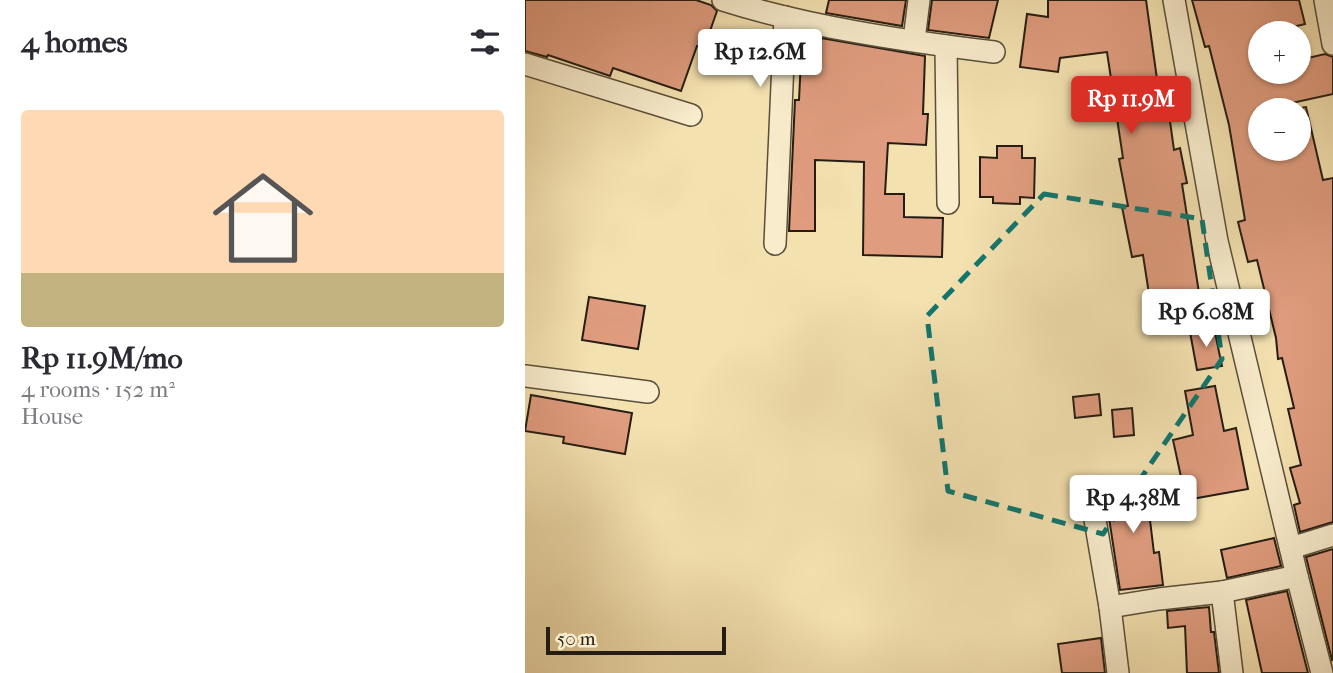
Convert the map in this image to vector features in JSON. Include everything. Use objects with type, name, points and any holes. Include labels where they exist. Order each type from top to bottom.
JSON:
[{"type":"street","points":[[723,0],[765,14],[994,52]]},
{"type":"street","points":[[807,21],[812,0]]},
{"type":"street","points":[[914,40],[919,0]]},
{"type":"street","points":[[1174,0],[1217,241],[1322,673]]},
{"type":"street","points":[[1325,0],[1333,44]]},
{"type":"street","points":[[775,244],[785,17]]},
{"type":"street","points":[[946,46],[948,203]]},
{"type":"street","points":[[525,64],[691,115]]},
{"type":"street","points":[[525,376],[648,392]]},
{"type":"street","points":[[1094,514],[1118,673]]},
{"type":"street","points":[[1291,548],[1333,535]]},
{"type":"street","points":[[1110,607],[1222,592],[1297,576]]},
{"type":"street","points":[[1222,592],[1232,673]]},
{"type":"highlighted area","points":[[1044,194],[1202,219],[1222,359],[1103,534],[948,491],[927,316]]},
{"type":"building","points":[[525,0],[696,0],[711,5],[717,11],[704,48],[697,46],[681,91],[613,68],[610,76],[548,55],[547,57],[525,51]]},
{"type":"building","points":[[829,0],[906,0],[902,26],[826,13]]},
{"type":"building","points":[[932,0],[998,0],[989,38],[928,30]]},
{"type":"building","points":[[1048,0],[1146,0],[1157,79],[1164,78],[1174,150],[1180,148],[1187,183],[1182,184],[1202,312],[1153,320],[1143,255],[1132,257],[1122,207],[1128,206],[1119,159],[1123,158],[1107,52],[1060,58],[1058,72],[1020,67],[1027,14],[1048,17]]},
{"type":"building","points":[[1192,0],[1299,0],[1304,21],[1248,21],[1248,84],[1311,84],[1311,57],[1325,54],[1333,57],[1333,94],[1311,99],[1248,98],[1248,161],[1311,161],[1311,128],[1323,180],[1333,178],[1333,522],[1300,532],[1294,505],[1300,503],[1290,468],[1301,465],[1288,409],[1294,408],[1282,358],[1278,359],[1276,338],[1257,260],[1248,262],[1238,222],[1245,220],[1229,125],[1209,46],[1205,47]]},
{"type":"building","points":[[821,38],[925,56],[923,114],[928,114],[926,145],[888,143],[885,194],[904,194],[904,217],[943,218],[942,257],[863,255],[864,162],[815,160],[815,231],[789,231],[795,100],[799,100],[802,39]]},
{"type":"building","points":[[997,146],[1022,146],[1022,158],[1035,158],[1034,198],[1020,197],[1020,204],[993,203],[993,197],[980,197],[980,157],[997,158]]},
{"type":"building","points":[[589,297],[645,306],[638,349],[582,340]]},
{"type":"building","points":[[1214,328],[1222,366],[1197,370],[1190,332]]},
{"type":"building","points":[[1215,386],[1224,431],[1236,428],[1248,489],[1186,500],[1173,440],[1193,435],[1185,391]]},
{"type":"building","points":[[1099,394],[1101,415],[1075,418],[1073,397]]},
{"type":"building","points":[[531,395],[632,413],[625,454],[563,443],[564,437],[525,431]]},
{"type":"building","points":[[1132,408],[1134,435],[1114,437],[1112,410]]},
{"type":"building","points":[[1145,479],[1154,553],[1159,552],[1163,585],[1120,590],[1104,485]]},
{"type":"building","points":[[1274,538],[1281,566],[1227,578],[1221,550]]},
{"type":"building","points":[[1333,549],[1333,659],[1332,660],[1306,557]]},
{"type":"building","points":[[1287,591],[1308,673],[1262,673],[1246,600]]},
{"type":"building","points":[[1209,607],[1219,673],[1187,673],[1185,626],[1168,628],[1167,611]]},
{"type":"building","points":[[1101,638],[1105,673],[1062,673],[1058,644]]}]
